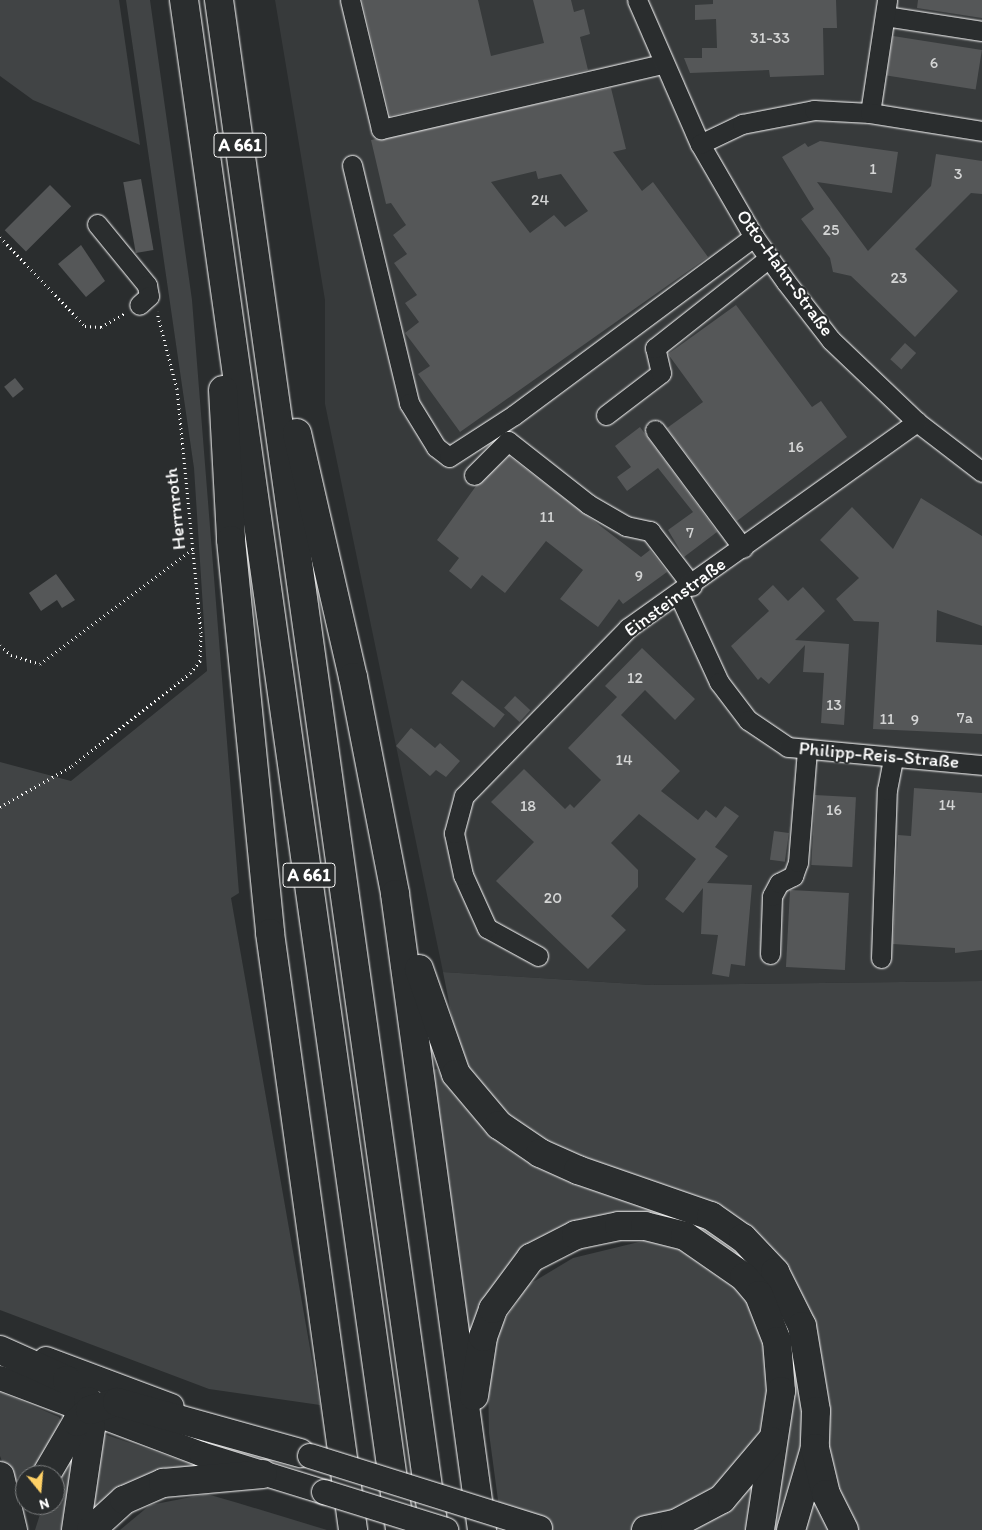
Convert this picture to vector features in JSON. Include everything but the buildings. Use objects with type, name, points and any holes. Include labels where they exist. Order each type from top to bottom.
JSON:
[{"type":"highway","name":"A 661","points":[[184,0],[400,1530]]},
{"type":"highway","name":"A 661","points":[[219,0],[434,1530]]},
{"type":"highway","points":[[215,221],[231,540],[256,805],[353,1530]]},
{"type":"highway","points":[[261,291],[318,517],[395,894],[482,1530]]},
{"type":"highway","points":[[395,894],[450,1061],[464,1088],[487,1115],[556,1160],[711,1216],[743,1238],[775,1272],[798,1314],[810,1358],[815,1448],[826,1494],[844,1530]]},
{"type":"highway","points":[[471,1448],[483,1337],[493,1309],[516,1273],[553,1244],[619,1226],[666,1231],[704,1245],[726,1260],[759,1296],[769,1317],[780,1366],[781,1390],[760,1530]]},
{"type":"highway","points":[[0,1350],[77,1387],[90,1410],[76,1530]]},
{"type":"highway","points":[[51,1465],[66,1436],[90,1410],[128,1403],[305,1455]]},
{"type":"highway","points":[[646,1530],[675,1524],[722,1499],[772,1440]]},
{"type":"highway","points":[[791,1530],[815,1448]]},
{"type":"highway","points":[[91,1530],[124,1500],[163,1482],[263,1474]]},
{"type":"highway","points":[[0,1476],[13,1530]]},
{"type":"highway","points":[[22,1530],[27,1515]]},
{"type":"main road","points":[[0,1342],[305,1455],[543,1529]]},
{"type":"main road","points":[[0,1378],[263,1474],[446,1530]]},
{"type":"street","points":[[350,0],[382,129],[663,64]]},
{"type":"street","name":"Otto-Hahn-Straße","points":[[637,0],[663,64],[700,144],[754,237],[769,258],[831,340],[917,422],[982,472]]},
{"type":"street","points":[[870,113],[886,8],[982,31]]},
{"type":"street","points":[[700,144],[742,124],[779,115],[814,110],[870,113],[982,131]]},
{"type":"street","points":[[352,165],[409,403],[436,447],[449,457],[506,421],[754,237]]},
{"type":"street","points":[[97,224],[147,285],[149,296],[139,305]]},
{"type":"street","points":[[606,415],[661,373],[655,348],[769,258]]},
{"type":"street","name":"Einsteinstraße","points":[[538,956],[487,928],[463,875],[454,833],[464,796],[628,628],[685,590],[917,422]]},
{"type":"street","points":[[655,430],[743,548]]},
{"type":"street","name":"Philipp-Reis-Straße","points":[[474,475],[508,441],[588,504],[626,526],[650,531],[685,590],[719,682],[748,720],[788,747],[893,759],[982,764]]},
{"type":"street","points":[[770,954],[772,896],[779,883],[793,876],[798,862],[807,750]]},
{"type":"street","points":[[881,958],[888,790],[893,759]]},
{"type":"path","points":[[0,237],[85,326],[101,327],[139,305]]},
{"type":"path","name":"Herrnroth","points":[[0,807],[72,766],[190,673],[200,660],[194,548],[177,390],[161,315],[139,305]]},
{"type":"path","points":[[0,645],[11,655],[40,664],[194,548]]},
{"type":"shaded area","points":[[0,0],[119,0],[140,145],[33,100],[0,76]]},
{"type":"shaded area","points":[[126,0],[150,0],[192,300],[239,893],[231,898],[320,1405],[209,1389],[0,1310],[0,762],[71,781],[207,671],[194,468]]},
{"type":"shaded area","points":[[275,0],[982,0],[982,981],[651,985],[443,972],[325,404],[325,300]]},
{"type":"shaded area","points":[[443,972],[651,985],[982,981],[982,1530],[502,1530],[489,1433],[488,1380],[497,1332],[528,1285],[573,1258],[643,1241],[652,1221],[561,1233],[471,1345],[432,1070],[437,1069],[489,1135],[534,1165],[597,1167],[535,1135],[492,1101],[461,1063]]},
{"type":"shaded area","points":[[0,1392],[59,1417],[62,1424],[42,1465],[15,1465],[15,1494],[0,1456]]},
{"type":"shaded area","points":[[101,1433],[194,1465],[197,1470],[83,1526]]},
{"type":"shaded area","points":[[76,1437],[67,1530],[35,1530],[40,1515],[65,1515],[65,1465],[61,1465]]},
{"type":"shaded area","points":[[207,1494],[327,1530],[120,1530],[150,1505]]}]
